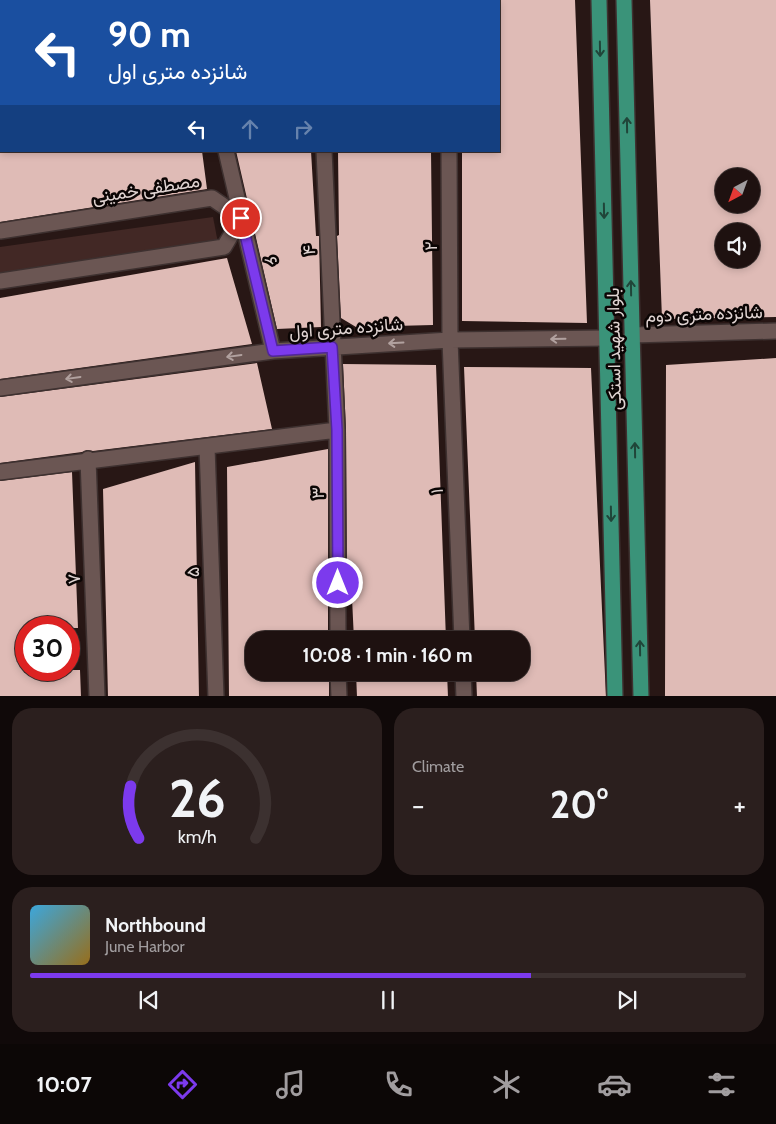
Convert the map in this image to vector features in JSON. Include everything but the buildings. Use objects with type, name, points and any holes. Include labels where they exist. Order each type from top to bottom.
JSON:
[{"type":"main road","name":"بلوار شهید استکی","points":[[599,0],[615,696]]},
{"type":"main road","name":"بلوار شهید استکی","points":[[624,0],[641,696]]},
{"type":"main road","points":[[610,485],[636,484]]},
{"type":"street","name":"۶","points":[[226,152],[273,351]]},
{"type":"street","name":"۴","points":[[324,152],[332,347]]},
{"type":"street","name":"۲","points":[[449,152],[450,340]]},
{"type":"street","name":"مصطفی خمینی","points":[[0,231],[212,198],[241,218]]},
{"type":"street","points":[[0,281],[224,247],[241,218]]},
{"type":"street","name":"شانزده متری دوم","points":[[632,335],[776,331]]},
{"type":"street","name":"شانزده متری اول","points":[[0,388],[273,351],[450,340],[607,338]]},
{"type":"street","name":"۱","points":[[450,340],[462,631]]},
{"type":"street","name":"۳","points":[[332,347],[337,430],[338,631]]},
{"type":"street","points":[[0,472],[337,430]]},
{"type":"street","name":"۵","points":[[207,447],[216,696]]},
{"type":"street","name":"۷","points":[[88,460],[97,696]]},
{"type":"street","points":[[338,681],[338,696]]},
{"type":"street","points":[[463,681],[464,696]]},
{"type":"shaded area","points":[[213,217],[218,243],[0,275],[0,247]]},
{"type":"route","points":[[241,218],[273,351],[332,347],[337,430],[338,583]]}]
